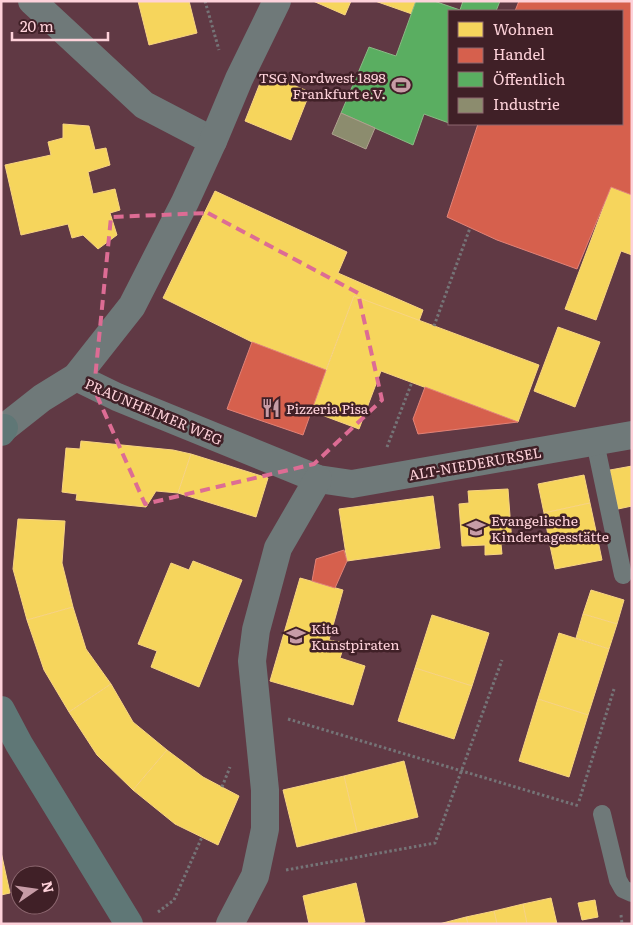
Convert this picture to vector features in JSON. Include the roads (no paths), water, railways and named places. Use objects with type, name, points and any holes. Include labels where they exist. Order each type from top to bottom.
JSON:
[{"type":"main road","points":[[1,710],[19,744],[129,924]]},
{"type":"street","points":[[32,1],[144,105],[214,142]]},
{"type":"street","points":[[76,377],[132,306],[214,142],[239,79],[277,1]]},
{"type":"street","name":"PRAUNHEIMER WEG","points":[[2,429],[42,398],[76,377],[116,398],[318,479]]},
{"type":"street","name":"ALT-NIEDERURSEL","points":[[318,479],[352,484],[632,435]]},
{"type":"street","points":[[230,924],[256,876],[265,829],[265,790],[252,661],[256,630],[278,548],[318,479]]},
{"type":"lane","points":[[595,442],[623,575]]},
{"type":"lane","points":[[602,814],[618,880],[623,889],[632,893]]},
{"type":"place","name":"TSG Nordwest 1898 Frankfurt e.V.","points":[[401,85]]},
{"type":"place","name":"Pizzeria Pisa","points":[[271,408]]},
{"type":"place","name":"Evangelische Kindertagesstätte","points":[[476,528]]},
{"type":"place","name":"Kita Kunstpiraten","points":[[296,636]]}]
